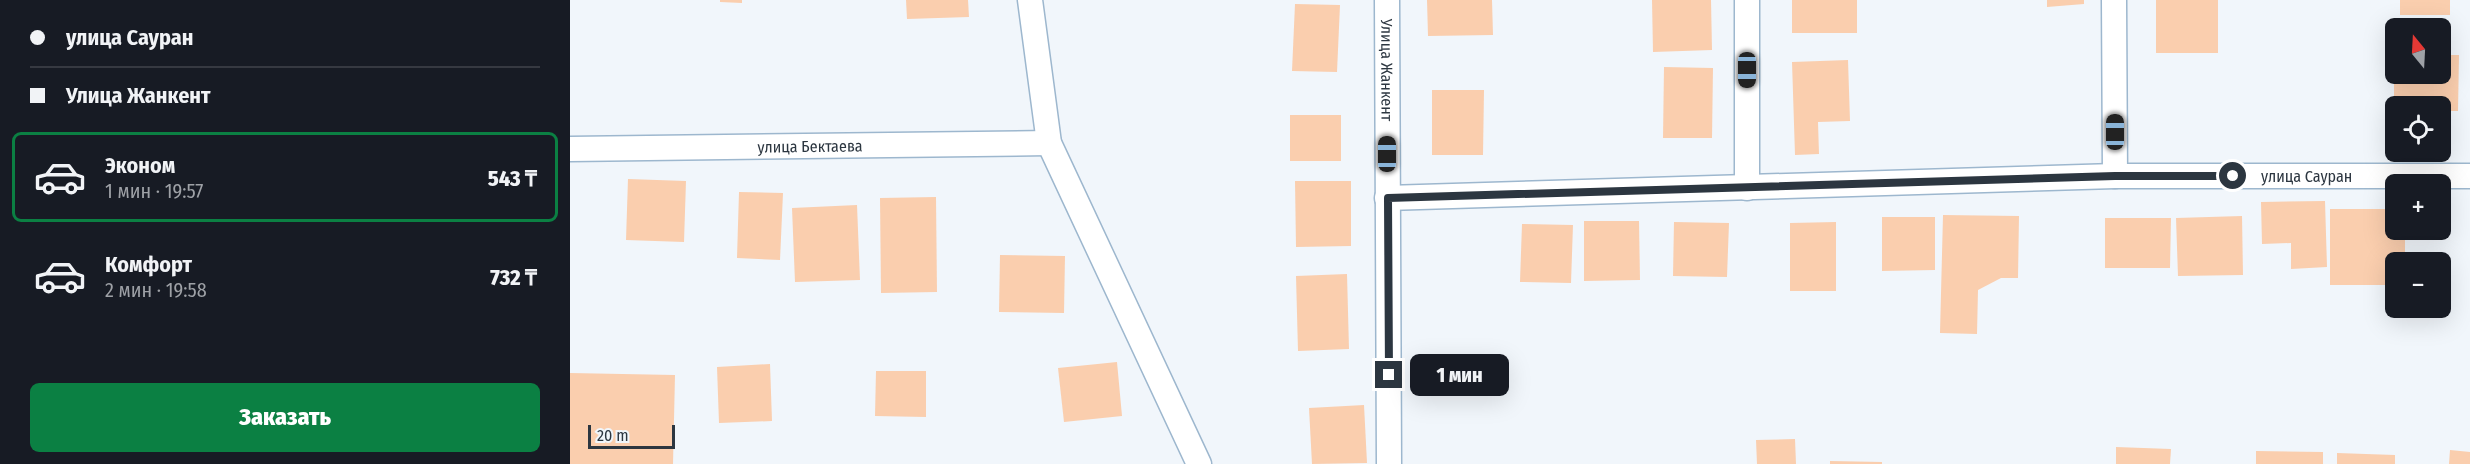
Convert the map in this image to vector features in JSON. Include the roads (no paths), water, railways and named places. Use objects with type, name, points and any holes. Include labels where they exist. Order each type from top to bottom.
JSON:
[{"type":"street","points":[[1030,0],[1049,143],[1199,464]]},
{"type":"street","name":"Улица Жанкент","points":[[1386,0],[1389,464]]},
{"type":"street","points":[[1747,0],[1747,188]]},
{"type":"street","points":[[2114,0],[2115,176]]},
{"type":"street","name":"улица Бектаева","points":[[570,149],[1049,143]]},
{"type":"street","name":"улица Сауран","points":[[1388,198],[2115,176],[2470,176]]}]
